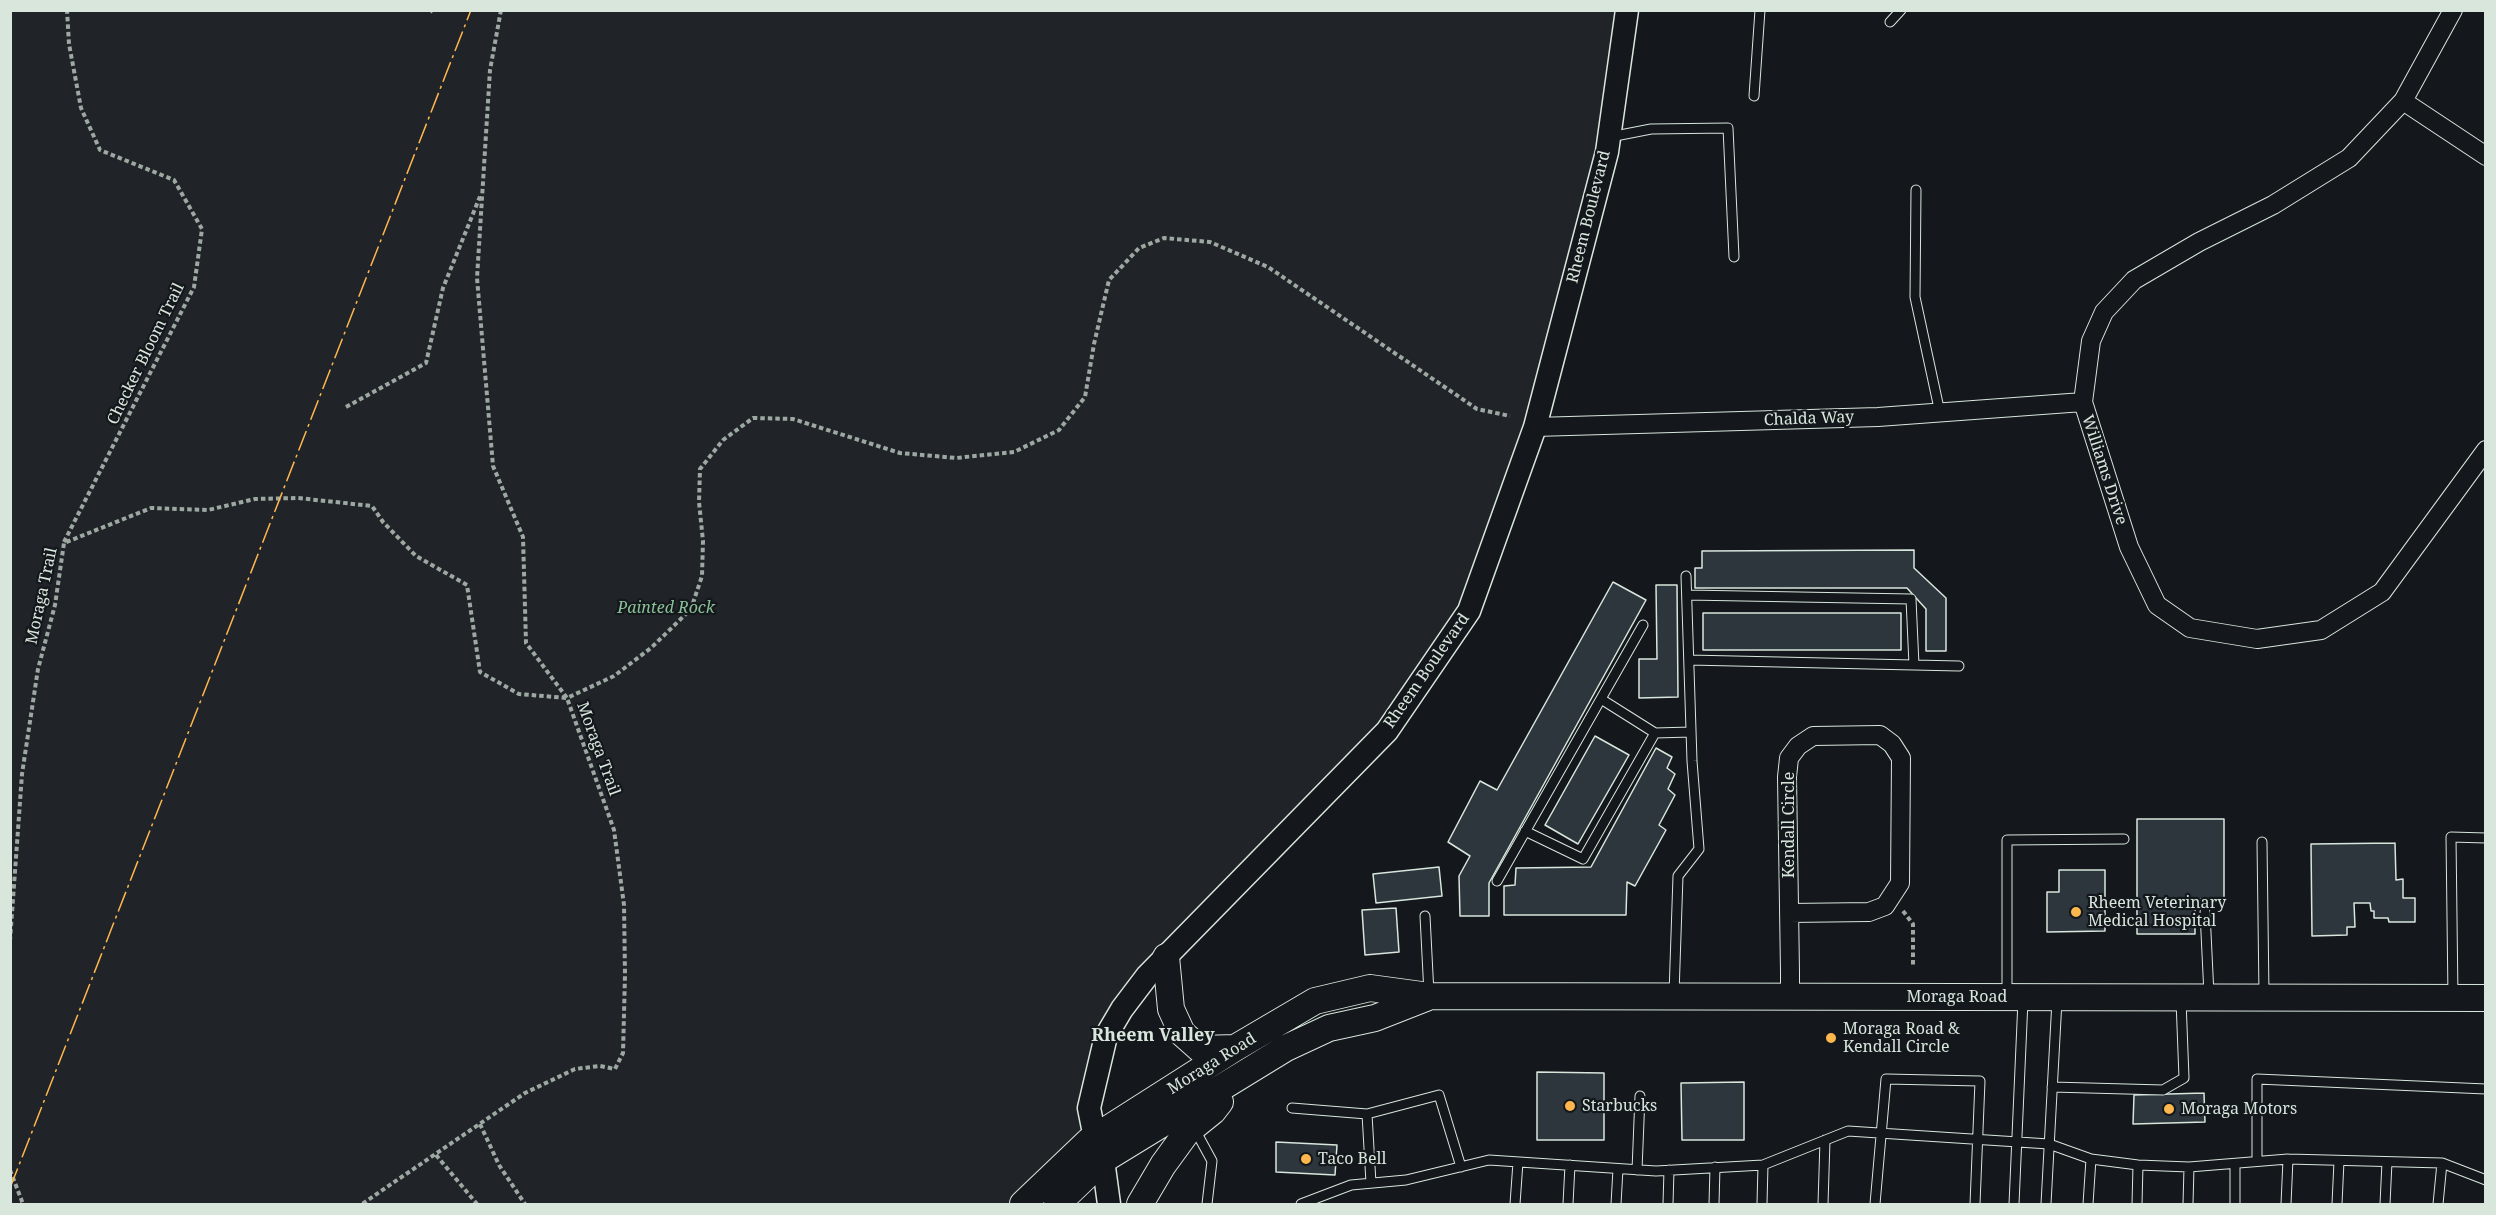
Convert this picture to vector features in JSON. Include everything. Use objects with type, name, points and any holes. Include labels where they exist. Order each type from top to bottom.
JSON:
[{"type":"main road","points":[[1166,957],[1172,1009],[1182,1033],[1200,1049],[1235,1048]]},
{"type":"main road","name":"Moraga Road","points":[[1023,1204],[1235,1048],[1315,1001],[1370,988],[1429,996],[2486,998]]},
{"type":"main road","name":"Moraga Road","points":[[1056,1204],[1099,1149],[1242,1075],[1286,1048],[1329,1028],[1375,1018],[1429,996]]},
{"type":"main road","points":[[1140,1204],[1163,1165],[1193,1126],[1212,1111],[1242,1075]]},
{"type":"street","name":"Rheem Boulevard","points":[[1109,1204],[1089,1108],[1106,1036],[1122,1009],[1148,976],[1393,721],[1469,611],[1535,427],[1610,137],[1627,10]]},
{"type":"street","name":"Williams Drive","points":[[2453,10],[2403,101],[2349,158],[2273,205],[2199,242],[2134,280],[2104,312],[2091,341],[2083,402],[2129,547],[2157,605],[2190,628],[2257,639],[2322,630],[2382,592],[2486,450]]},
{"type":"street","points":[[2403,101],[2486,156]]},
{"type":"street","name":"Chalda Way","points":[[1535,427],[1878,417],[2083,402]]},
{"type":"street","name":"Kendall Circle","points":[[1790,998],[1787,777],[1789,758],[1798,746],[1814,736],[1880,735],[1892,744],[1901,758],[1900,883],[1892,896]]},
{"type":"street","points":[[1789,913],[1869,912],[1885,906],[1892,896]]},
{"type":"lane","points":[[1754,96],[1760,10]]},
{"type":"lane","points":[[1890,22],[1901,10]]},
{"type":"lane","points":[[1610,137],[1651,129],[1728,128],[1734,257]]},
{"type":"lane","points":[[1916,190],[1915,297],[1940,413]]},
{"type":"lane","points":[[1674,997],[1678,876],[1699,849],[1691,732],[1686,576]]},
{"type":"lane","points":[[1687,595],[1911,599],[1914,665]]},
{"type":"lane","points":[[1497,881],[1643,625]]},
{"type":"lane","points":[[1689,660],[1959,666]]},
{"type":"lane","points":[[1600,699],[1655,733],[1691,732]]},
{"type":"lane","points":[[1525,831],[1583,859],[1655,733]]},
{"type":"lane","points":[[2453,998],[2451,837],[2486,838]]},
{"type":"lane","points":[[2014,1204],[2017,1140],[2015,997],[2007,840],[2124,839]]},
{"type":"lane","points":[[2262,842],[2264,998]]},
{"type":"lane","points":[[2205,912],[2209,998]]},
{"type":"lane","points":[[1425,916],[1429,996]]},
{"type":"lane","points":[[2046,1204],[2058,997]]},
{"type":"lane","points":[[2052,1087],[2163,1090],[2184,1078],[2181,997]]},
{"type":"lane","points":[[1875,1204],[1886,1079],[1980,1081],[1975,1204]]},
{"type":"lane","points":[[2257,1161],[2257,1079],[2486,1089]]},
{"type":"lane","points":[[1292,1108],[1367,1114],[1439,1095],[1461,1167]]},
{"type":"lane","points":[[1637,1170],[1640,1096]]},
{"type":"lane","points":[[1367,1114],[1371,1183]]},
{"type":"lane","points":[[1193,1126],[1212,1161],[1207,1204]]},
{"type":"lane","points":[[1301,1204],[1351,1185],[1406,1180],[1489,1160],[1637,1170],[1763,1165],[1848,1131],[1978,1140],[2017,1140],[2049,1144],[2091,1160],[2138,1165],[2189,1167],[2288,1159],[2442,1163],[2486,1180]]},
{"type":"lane","points":[[1822,1204],[1825,1140]]},
{"type":"lane","points":[[2286,1204],[2288,1159]]},
{"type":"lane","points":[[2088,1204],[2091,1160]]},
{"type":"lane","points":[[2337,1204],[2339,1161]]},
{"type":"lane","points":[[1515,1204],[1518,1162]]},
{"type":"lane","points":[[2385,1204],[2387,1162]]},
{"type":"lane","points":[[2438,1204],[2442,1163]]},
{"type":"lane","points":[[2235,1164],[2235,1204]]},
{"type":"lane","points":[[1568,1204],[1570,1165]]},
{"type":"lane","points":[[1762,1204],[1763,1165]]},
{"type":"lane","points":[[2137,1204],[2138,1165]]},
{"type":"lane","points":[[1714,1204],[1715,1167]]},
{"type":"lane","points":[[2188,1204],[2189,1167]]},
{"type":"lane","points":[[1616,1204],[1617,1168]]},
{"type":"lane","points":[[1668,1204],[1669,1170]]},
{"type":"lane","points":[[1330,1193],[1330,1204]]},
{"type":"path","name":"Checker Bloom Trail","points":[[64,543],[194,287],[202,229],[174,180],[100,150],[81,108],[69,44],[67,10]]},
{"type":"path","points":[[501,10],[490,70],[477,278],[493,466],[523,537],[526,643],[567,698],[614,675],[651,648],[691,609],[702,576],[700,469],[723,440],[753,418],[793,419],[900,453],[956,458],[1014,452],[1059,430],[1085,397],[1109,279],[1139,248],[1164,238],[1209,242],[1268,267],[1477,409],[1510,416]]},
{"type":"path","points":[[346,406],[426,363],[443,288],[482,190]]},
{"type":"path","name":"Moraga Trail","points":[[10,941],[22,774],[38,669],[55,605],[64,543],[151,508],[208,510],[255,499],[298,498],[372,506],[383,522],[416,556],[467,585],[480,672],[519,694],[567,698],[615,830],[624,905],[623,1053],[615,1069],[600,1066],[575,1069],[525,1093],[362,1204]]},
{"type":"path","points":[[1892,896],[1913,924],[1913,965]]},
{"type":"path","points":[[480,1124],[499,1165],[525,1204]]},
{"type":"path","points":[[436,1155],[477,1204]]},
{"type":"path","points":[[10,1170],[23,1204]]},
{"type":"green space","name":"Painted Rock","points":[[10,11],[1627,11],[1610,137],[1469,611],[1387,731],[1106,1036],[1095,1138],[1024,1204],[11,1204]]},
{"type":"building","points":[[1914,550],[1914,568],[1946,598],[1946,651],[1926,651],[1926,609],[1907,588],[1695,588],[1695,568],[1702,568],[1702,551]]},
{"type":"building","points":[[1613,582],[1646,600],[1489,883],[1489,916],[1460,916],[1459,876],[1470,856],[1448,842],[1480,781],[1497,790]]},
{"type":"building","points":[[1656,585],[1677,585],[1678,697],[1639,698],[1639,659],[1657,659]]},
{"type":"building","points":[[1703,613],[1901,613],[1901,650],[1703,650]]},
{"type":"building","points":[[1595,736],[1629,755],[1578,844],[1545,825]]},
{"type":"building","points":[[1656,748],[1672,757],[1667,768],[1675,774],[1668,789],[1675,795],[1659,825],[1666,830],[1635,886],[1627,882],[1626,915],[1504,915],[1504,886],[1515,885],[1516,868],[1591,867]]},
{"type":"building","points":[[2137,819],[2224,819],[2224,899],[2195,899],[2195,934],[2137,934]]},
{"type":"building","points":[[2395,843],[2396,880],[2403,879],[2403,898],[2415,898],[2415,922],[2389,922],[2388,918],[2374,918],[2374,911],[2371,911],[2370,903],[2354,903],[2355,927],[2347,927],[2347,935],[2312,936],[2311,844]]},
{"type":"building","points":[[1439,867],[1442,896],[1376,903],[1373,874]]},
{"type":"building","name":"Rheem Veterinary Medical Hospital","points":[[2059,870],[2105,870],[2105,931],[2047,932],[2047,892],[2059,892]]},
{"type":"building","points":[[1396,908],[1399,952],[1365,955],[1362,910]]},
{"type":"building","name":"Starbucks","points":[[1537,1072],[1604,1073],[1604,1140],[1537,1140]]},
{"type":"building","points":[[1744,1082],[1744,1140],[1682,1140],[1681,1083]]},
{"type":"building","name":"Moraga Motors","points":[[2204,1093],[2205,1122],[2133,1124],[2134,1095]]},
{"type":"building","name":"Taco Bell","points":[[1276,1142],[1337,1145],[1335,1175],[1276,1172]]},
{"type":"power","points":[[10,1188],[471,10]]},
{"type":"place","name":"Rheem Veterinary Medical Hospital","points":[[2076,912]]},
{"type":"place","name":"Moraga Road & Kendall Circle","points":[[1831,1038]]},
{"type":"place","name":"Starbucks","points":[[1570,1106]]},
{"type":"place","name":"Moraga Motors","points":[[2169,1109]]},
{"type":"place","name":"Taco Bell","points":[[1306,1159]]},
{"type":"district","name":"Rheem Valley","points":[[1153,1036]]}]
